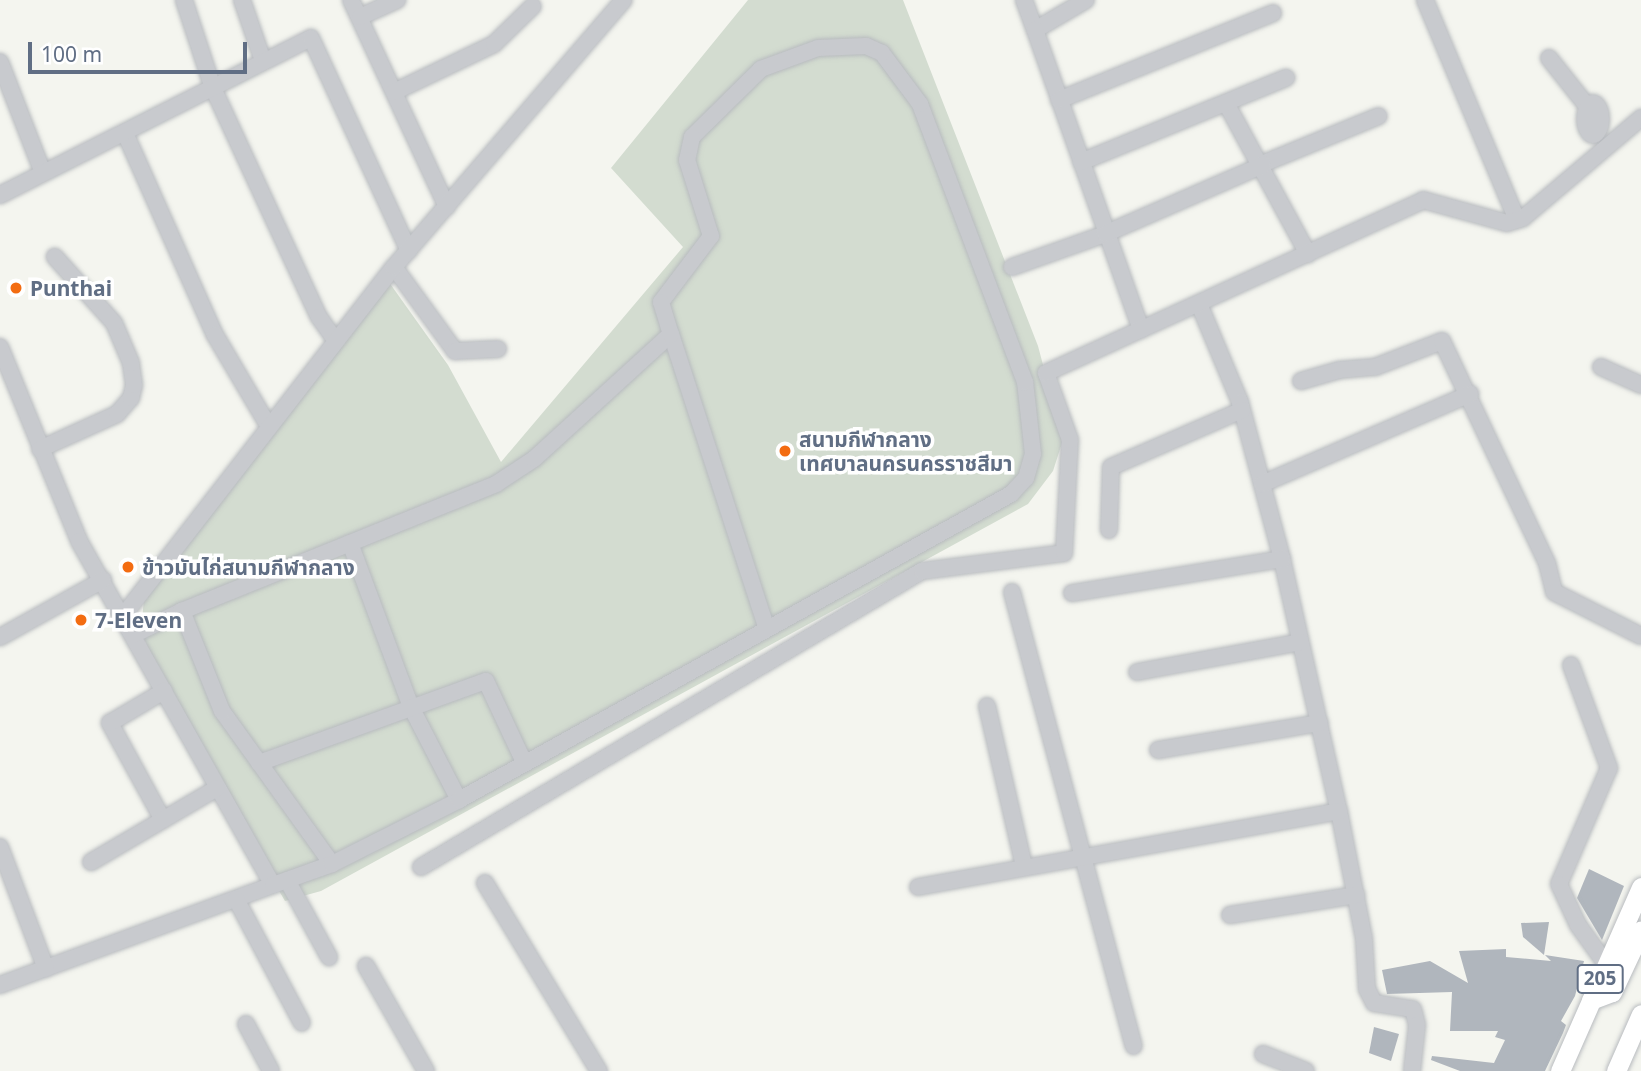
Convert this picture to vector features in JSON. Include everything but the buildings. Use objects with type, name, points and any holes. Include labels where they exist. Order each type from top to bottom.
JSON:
[{"type":"main road","name":"205","points":[[1560,1071],[1641,887]]},
{"type":"main road","points":[[1591,1000],[1612,992],[1641,930]]},
{"type":"main road","name":"205","points":[[1616,1071],[1641,1014]]},
{"type":"street","points":[[184,0],[213,88],[319,317],[336,341]]},
{"type":"street","points":[[242,0],[263,61]]},
{"type":"street","points":[[351,0],[447,207]]},
{"type":"street","points":[[360,17],[397,0]]},
{"type":"street","points":[[122,616],[268,425],[394,267],[624,0]]},
{"type":"street","points":[[1024,0],[1141,330]]},
{"type":"street","points":[[1035,30],[1086,0]]},
{"type":"street","points":[[1425,0],[1517,220]]},
{"type":"street","points":[[394,92],[494,44],[533,6]]},
{"type":"street","points":[[1059,100],[1273,13]]},
{"type":"street","points":[[0,195],[311,38],[409,251]]},
{"type":"street","points":[[0,985],[332,864],[459,800],[766,627],[1011,494],[1026,478],[1034,454],[1026,382],[920,104],[882,53],[866,46],[818,48],[761,69],[692,137],[687,160],[711,236],[661,302],[766,627]]},
{"type":"street","points":[[1549,58],[1617,138]]},
{"type":"street","points":[[0,62],[43,173]]},
{"type":"street","points":[[1081,163],[1286,78]]},
{"type":"street","points":[[1226,103],[1263,165],[1308,254]]},
{"type":"street","points":[[1012,267],[1105,234],[1379,116]]},
{"type":"street","points":[[421,867],[922,571],[1065,553],[1070,439],[1046,373],[1423,200],[1507,223],[1517,220],[1641,118]]},
{"type":"street","points":[[125,133],[215,335],[268,425]]},
{"type":"street","points":[[40,449],[117,415],[131,398],[134,385],[131,363],[114,323],[55,257]]},
{"type":"street","points":[[394,267],[455,351],[498,349]]},
{"type":"street","points":[[1199,304],[1242,410],[1282,559],[1356,895],[1367,989],[1374,1003],[1413,1009],[1417,1025],[1412,1071]]},
{"type":"street","points":[[133,635],[182,611],[496,484],[534,459],[671,334]]},
{"type":"street","points":[[1301,381],[1375,367],[1443,341],[1548,563],[1554,592],[1641,636]]},
{"type":"street","points":[[0,347],[5,372],[40,449],[63,509],[217,788],[329,957]]},
{"type":"street","points":[[1601,367],[1641,385]]},
{"type":"street","points":[[1262,484],[1470,394]]},
{"type":"street","points":[[1109,530],[1111,467],[1242,410]]},
{"type":"street","points":[[350,543],[411,707],[459,800]]},
{"type":"street","points":[[1072,593],[1282,559]]},
{"type":"street","points":[[0,636],[103,580]]},
{"type":"street","points":[[1012,592],[1087,857],[1134,1046]]},
{"type":"street","points":[[182,611],[222,711],[332,864]]},
{"type":"street","points":[[1137,673],[1300,642]]},
{"type":"street","points":[[1571,665],[1609,768],[1559,884],[1578,925],[1606,964]]},
{"type":"street","points":[[259,763],[486,681],[524,762]]},
{"type":"street","points":[[163,820],[110,723],[164,691]]},
{"type":"street","points":[[987,706],[1024,866]]},
{"type":"street","points":[[1158,750],[1320,723]]},
{"type":"street","points":[[91,862],[217,788]]},
{"type":"street","points":[[918,887],[1339,811]]},
{"type":"street","points":[[0,847],[46,969]]},
{"type":"street","points":[[485,883],[599,1071]]},
{"type":"street","points":[[1230,915],[1356,895]]},
{"type":"street","points":[[236,899],[302,1023]]},
{"type":"street","points":[[366,966],[426,1071]]},
{"type":"street","points":[[246,1024],[271,1071]]},
{"type":"street","points":[[1263,1054],[1306,1071]]},
{"type":"shaded area","name":"สนามกีฬากลาง เทศบาลนครนครราชสีมา","points":[[748,0],[903,0],[1038,346],[1063,440],[1053,471],[1028,504],[321,891],[285,901],[192,743],[141,632],[145,587],[386,278],[448,365],[501,462],[683,247],[611,168]]},
{"type":"place","name":"Punthai","points":[[16,288]]},
{"type":"place","name":"สนามกีฬากลาง เทศบาลนครนครราชสีมา","points":[[785,451]]},
{"type":"place","name":"ข้าวมันไก่สนามกีฬากลาง","points":[[128,567]]},
{"type":"place","name":"7-Eleven","points":[[81,620]]}]
